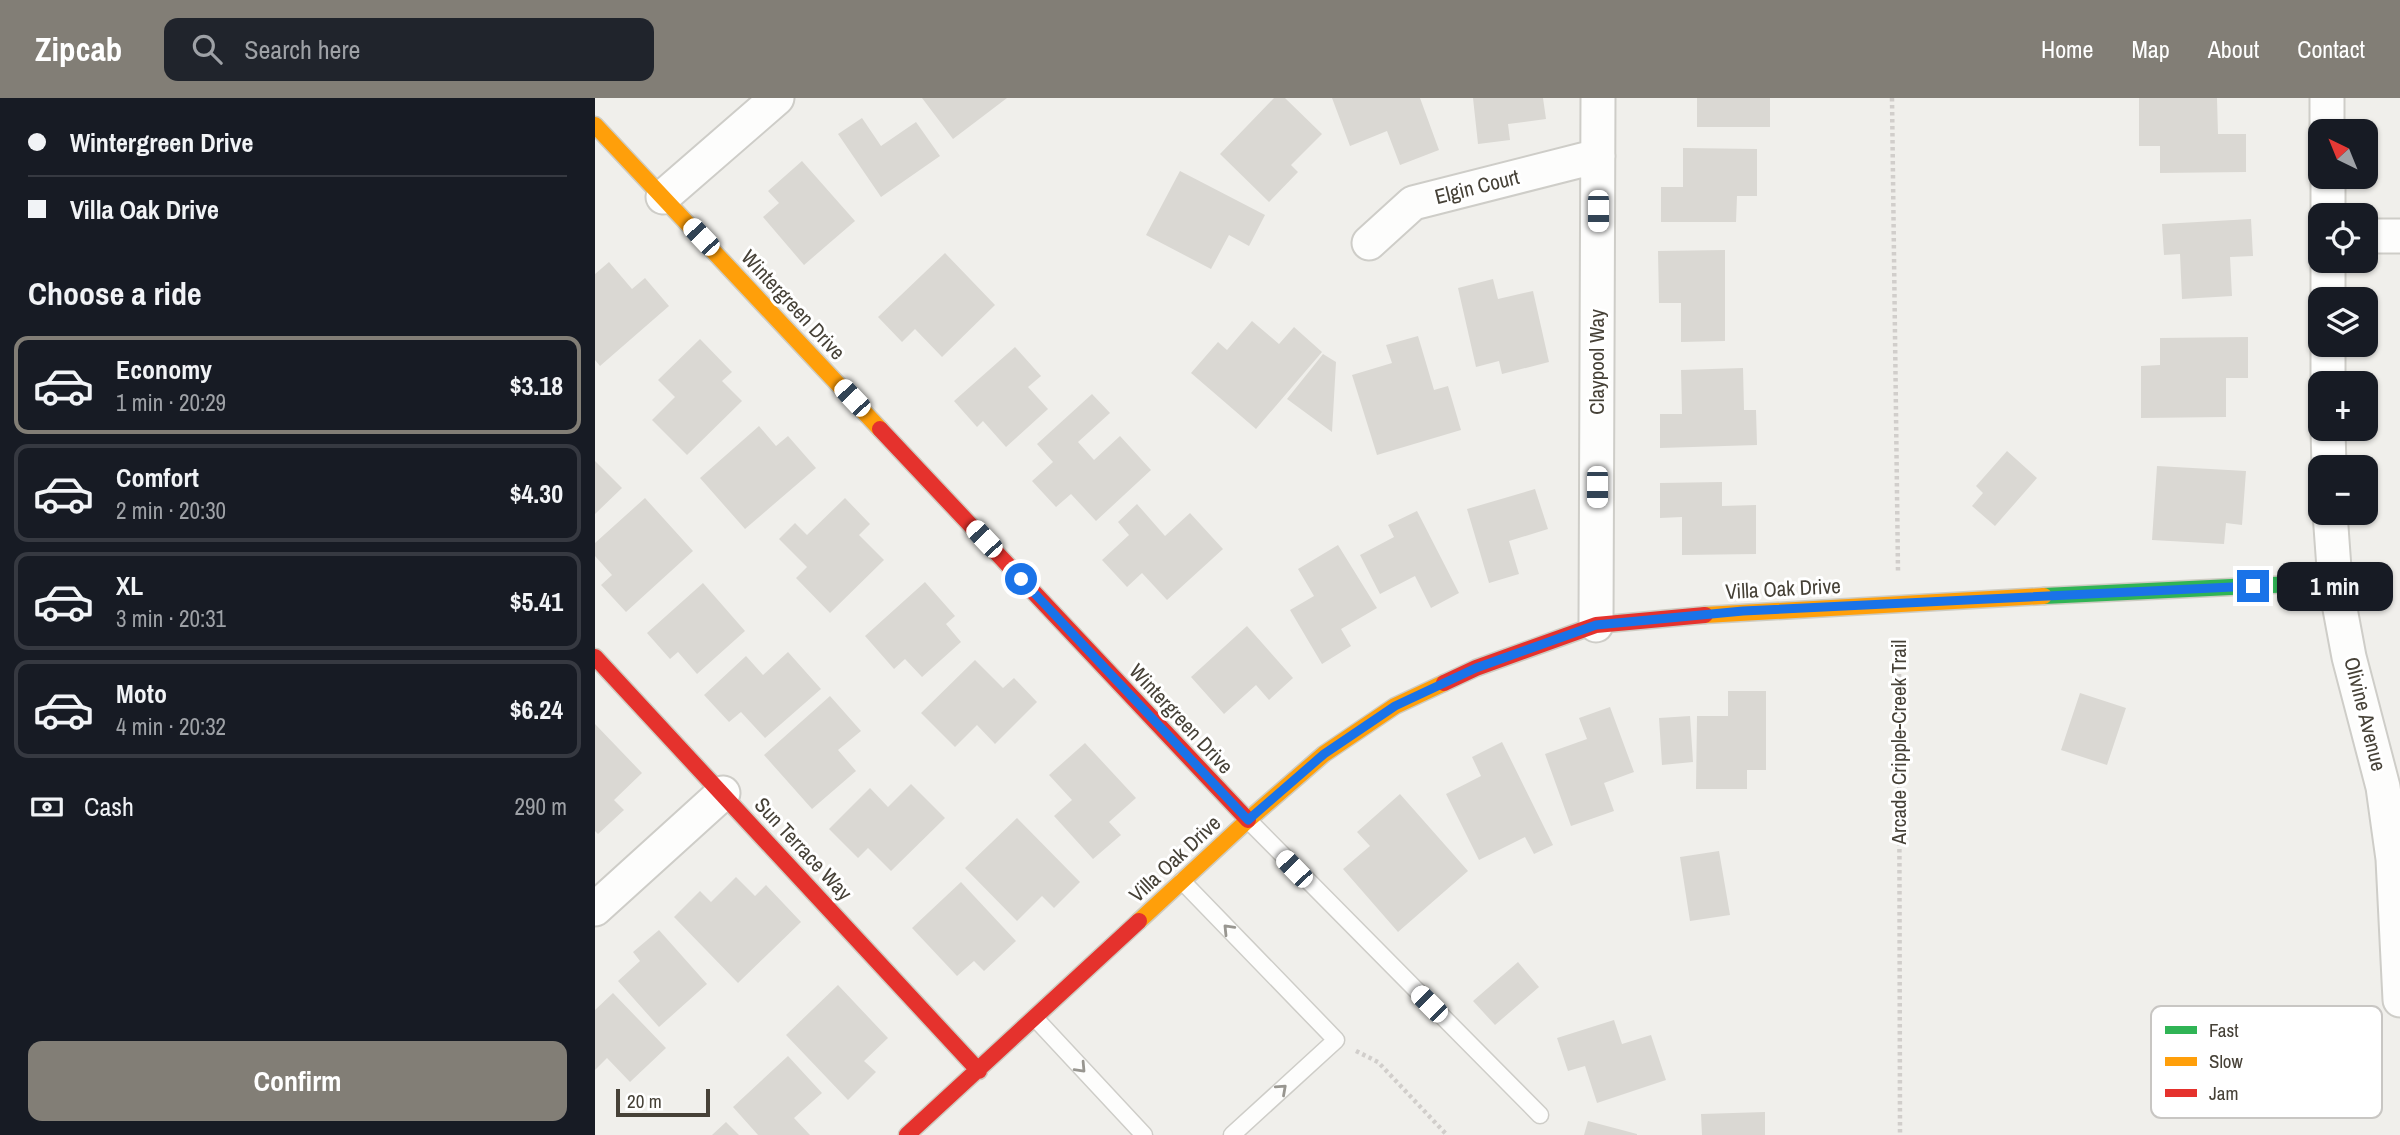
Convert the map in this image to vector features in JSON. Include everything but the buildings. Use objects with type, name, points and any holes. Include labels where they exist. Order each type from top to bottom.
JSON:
[{"type":"street","points":[[663,197],[777,98]]},
{"type":"street","name":"Claypool Way","points":[[1596,625],[1598,98]]},
{"type":"street","points":[[2327,98],[2327,119]]},
{"type":"street","name":"Wintergreen Drive","points":[[595,125],[1248,820]]},
{"type":"street","name":"Elgin Court","points":[[1369,243],[1413,202],[1598,156]]},
{"type":"street","points":[[2378,236],[2400,236]]},
{"type":"street","name":"Olivine Avenue","points":[[2331,525],[2335,582],[2349,657],[2383,787],[2393,859],[2400,1000]]},
{"type":"street","name":"Villa Oak Drive","points":[[907,1135],[1248,820],[1324,754],[1395,706],[1476,668],[1596,625],[1743,611],[2335,582]]},
{"type":"street","name":"Sun Terrace Way","points":[[595,657],[979,1070]]},
{"type":"street","points":[[595,909],[723,793]]},
{"type":"lane","points":[[1248,820],[1540,1115]]},
{"type":"lane","points":[[1182,881],[1336,1040],[1232,1135]]},
{"type":"lane","points":[[1035,1018],[1144,1135]]},
{"type":"path","name":"Arcade Cripple-Creek Trail","points":[[1892,98],[1899,604],[1900,1135]]},
{"type":"path","points":[[1336,1040],[1378,1062],[1447,1135]]},
{"type":"traffic: fast","points":[[2044,596],[2335,582]]},
{"type":"traffic: slow","points":[[595,125],[880,429]]},
{"type":"traffic: slow","points":[[1705,615],[2044,596]]},
{"type":"traffic: slow","points":[[1139,921],[1324,754],[1395,706],[1444,683]]},
{"type":"traffic: jam","points":[[880,429],[1248,820]]},
{"type":"traffic: jam","points":[[1444,683],[1476,668],[1596,625],[1705,615]]},
{"type":"traffic: jam","points":[[595,657],[979,1071]]},
{"type":"traffic: jam","points":[[907,1135],[1139,921]]},
{"type":"route","points":[[1021,579],[1248,820],[1324,754],[1395,706],[1476,668],[1596,625],[1743,611],[2253,586]]}]
